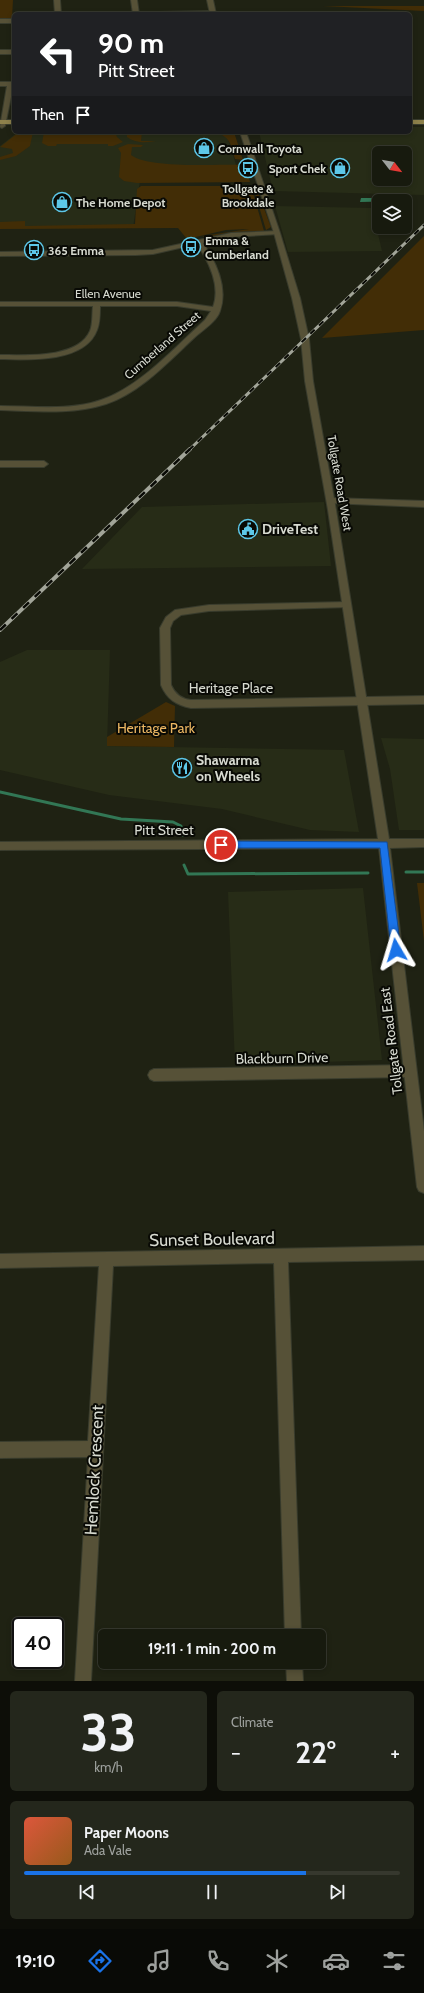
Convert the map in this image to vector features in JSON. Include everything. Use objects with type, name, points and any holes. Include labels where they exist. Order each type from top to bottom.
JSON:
[{"type":"main road","points":[[1,124],[12,122]]},
{"type":"main road","points":[[1,124],[12,126]]},
{"type":"street","points":[[57,0],[58,12]]},
{"type":"street","points":[[134,0],[136,12]]},
{"type":"street","points":[[210,0],[213,12]]},
{"type":"street","points":[[0,21],[12,21]]},
{"type":"street","points":[[0,52],[12,52]]},
{"type":"street","points":[[0,84],[12,84],[1,124]]},
{"type":"street","name":"Tollgate Road West","points":[[244,134],[277,233],[296,298],[305,339],[309,381],[331,501],[384,844]]},
{"type":"street","points":[[0,254],[153,252],[239,234],[277,233]]},
{"type":"street","name":"Cumberland Street","points":[[0,408],[86,406],[105,402],[135,385],[208,322],[220,302],[216,272],[213,263],[199,242]]},
{"type":"street","name":"Ellen Avenue","points":[[0,304],[177,304],[216,310]]},
{"type":"street","points":[[0,357],[41,358],[61,354],[74,349],[87,340],[94,330],[97,304]]},
{"type":"street","points":[[0,464],[44,464]]},
{"type":"street","points":[[331,501],[403,502],[424,504]]},
{"type":"street","name":"Heritage Place","points":[[347,605],[209,608],[178,612],[169,619],[165,628],[166,685],[171,696],[176,700],[191,704],[424,700]]},
{"type":"street","name":"Pitt Street","points":[[0,846],[424,843]]},
{"type":"street","name":"Tollgate Road East","points":[[384,844],[410,1071],[422,1147],[424,1187]]},
{"type":"street","name":"Blackburn Drive","points":[[154,1075],[410,1071]]},
{"type":"street","name":"Sunset Boulevard","points":[[0,1261],[424,1253]]},
{"type":"street","points":[[281,1255],[293,1629]]},
{"type":"street","name":"Hemlock Crescent","points":[[83,1681],[106,1259]]},
{"type":"street","points":[[0,1450],[95,1449]]},
{"type":"street","points":[[294,1669],[295,1681]]},
{"type":"shaded area","points":[[412,127],[424,127],[424,195],[273,191],[259,134],[412,134]]},
{"type":"shaded area","points":[[15,134],[227,134],[237,168],[122,168],[124,181],[140,181],[133,228],[0,229],[0,146]]},
{"type":"shaded area","points":[[361,198],[372,198],[372,202],[360,202]]},
{"type":"shaded area","points":[[275,206],[372,208],[372,234],[378,234],[382,251],[288,252]]},
{"type":"shaded area","points":[[324,502],[331,566],[82,569],[142,507]]},
{"type":"shaded area","points":[[27,650],[110,650],[107,746],[344,750],[359,832],[310,830],[222,809],[109,795],[0,770],[0,662]]},
{"type":"shaded area","points":[[381,738],[424,739],[424,830],[399,830],[390,769]]},
{"type":"shaded area","points":[[363,888],[382,1060],[235,1065],[228,892]]},
{"type":"green space","points":[[0,0],[13,0],[12,18],[0,18]]},
{"type":"green space","points":[[323,6],[424,6],[424,11]]},
{"type":"green space","points":[[16,134],[33,134],[30,146],[16,156],[0,160],[0,157],[13,153],[12,149],[0,147]]},
{"type":"green space","points":[[44,134],[116,134],[123,142],[113,146],[108,146],[108,144],[57,144],[56,146],[48,146],[42,143]]},
{"type":"green space","points":[[127,134],[142,134],[141,141],[156,141],[145,142],[137,141],[127,137]]},
{"type":"green space","points":[[220,134],[235,134],[243,160],[235,159],[228,140]]},
{"type":"green space","points":[[128,144],[143,145],[141,147],[132,147],[131,155],[153,162],[185,165],[245,165],[250,182],[137,183],[124,181],[119,177],[121,153],[118,148]]},
{"type":"green space","points":[[141,186],[251,186],[264,231],[231,232],[205,238],[203,236],[249,229],[226,230],[187,239],[178,228],[0,229],[0,222],[25,221],[25,226],[135,224],[137,189]]},
{"type":"green space","points":[[255,193],[259,195],[271,227],[266,230]]},
{"type":"green space","points":[[424,236],[424,330],[322,338]]},
{"type":"green space","name":"Heritage Park","points":[[166,702],[175,706],[174,747],[107,746],[107,737]]},
{"type":"green space","points":[[417,883],[424,883],[424,941]]},
{"type":"waterway","points":[[0,792],[121,819],[173,822],[181,826],[183,835]]},
{"type":"waterway","points":[[184,865],[188,874],[368,873]]},
{"type":"waterway","points":[[406,872],[424,872]]},
{"type":"railway","points":[[189,450],[424,225]]},
{"type":"railway","points":[[0,630],[190,449]]},
{"type":"place","name":"Cornwall Toyota","points":[[204,148]]},
{"type":"place","name":"Tollgate & Brookdale","points":[[248,168]]},
{"type":"place","name":"Sport Chek","points":[[340,168]]},
{"type":"place","name":"The Home Depot","points":[[62,202]]},
{"type":"place","name":"Emma & Cumberland","points":[[191,247]]},
{"type":"place","name":"365 Emma","points":[[34,250]]},
{"type":"place","name":"DriveTest","points":[[248,529]]},
{"type":"place","name":"Shawarma on Wheels","points":[[182,768]]},
{"type":"route","points":[[221,845],[384,844],[396,950]]}]
